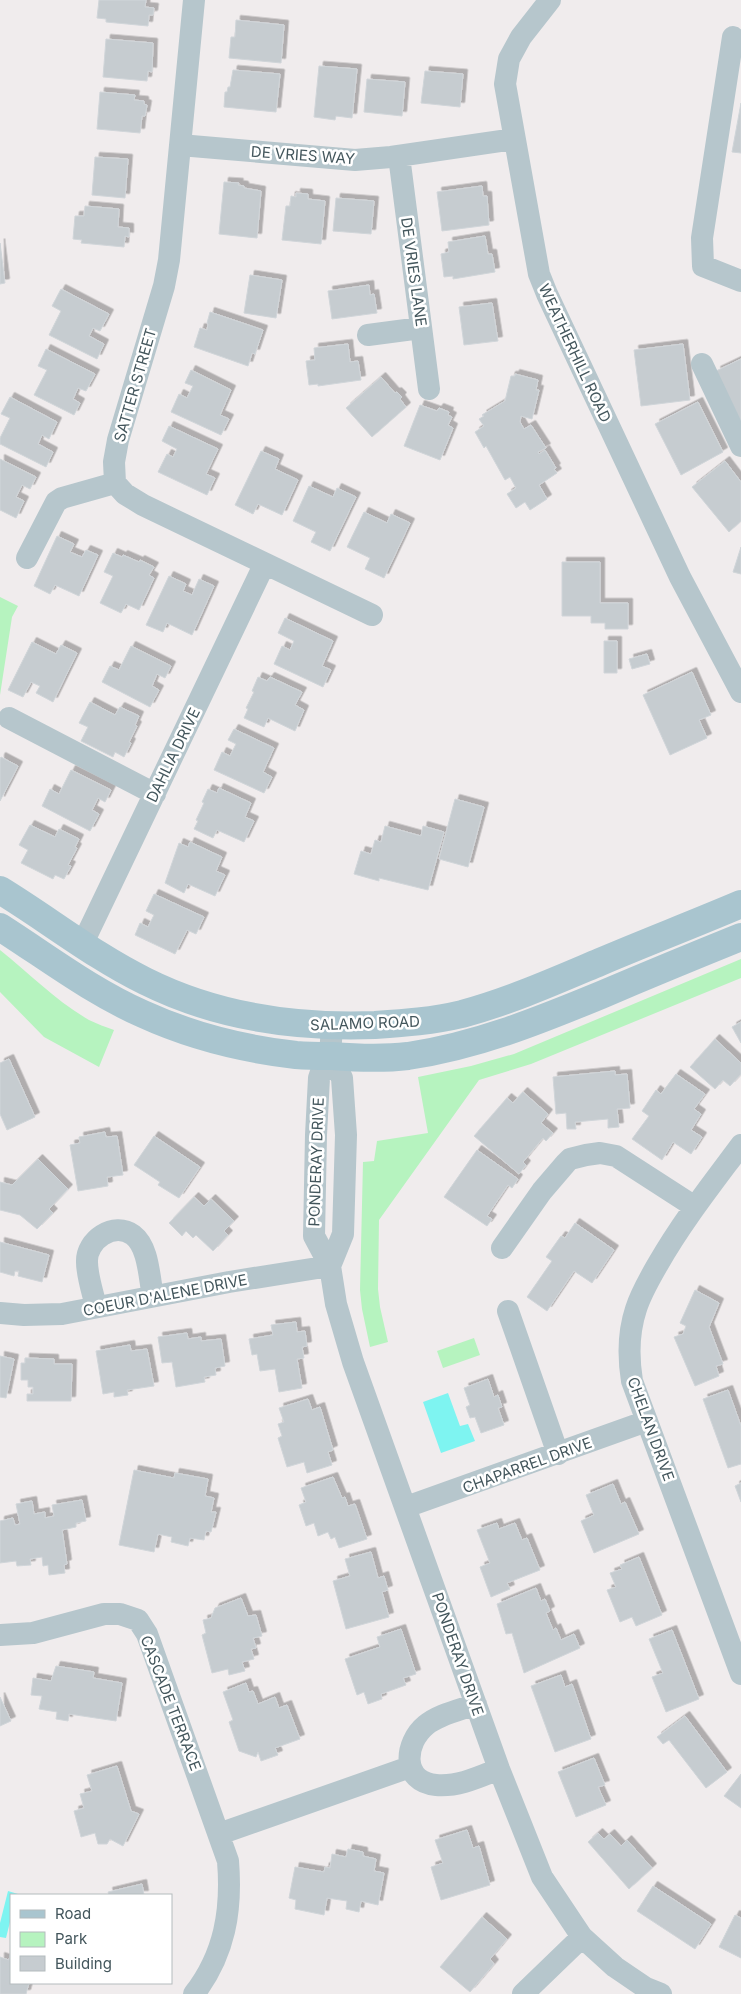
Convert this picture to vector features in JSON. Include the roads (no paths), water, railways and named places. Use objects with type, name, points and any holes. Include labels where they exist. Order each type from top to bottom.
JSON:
[{"type":"main road","name":"SALAMO ROAD","points":[[0,890],[82,946],[146,982],[189,1000],[221,1010],[268,1020],[332,1026],[423,1022],[482,1008],[526,993],[741,904]]},
{"type":"main road","name":"SALAMO ROAD","points":[[0,927],[66,972],[127,1006],[159,1021],[240,1045],[297,1055],[361,1058],[406,1056],[496,1035],[536,1021],[741,937]]},
{"type":"street","name":"SATTER STREET","points":[[115,484],[114,462],[118,440],[167,274],[194,0]]},
{"type":"street","name":"WEATHERHILL ROAD","points":[[550,0],[521,37],[509,59],[505,84],[534,253],[547,294],[680,577],[741,692]]},
{"type":"street","points":[[733,37],[702,238],[703,266],[741,282]]},
{"type":"street","name":"DE VRIES WAY","points":[[180,145],[338,160],[399,156],[514,139]]},
{"type":"street","name":"DE VRIES LANE","points":[[399,156],[429,389]]},
{"type":"street","points":[[368,335],[421,328]]},
{"type":"street","points":[[702,364],[740,444]]},
{"type":"street","points":[[27,558],[56,502],[62,498],[115,484],[125,494],[143,505],[264,565],[372,615]]},
{"type":"street","name":"DAHLIA DRIVE","points":[[82,946],[264,565]]},
{"type":"street","points":[[9,718],[155,794]]},
{"type":"street","name":"PONDERAY DRIVE","points":[[332,1026],[330,1056],[322,1069],[320,1078],[316,1135],[314,1236],[330,1266],[336,1304],[353,1362],[499,1769],[542,1877],[582,1937],[615,1967],[646,1988],[660,1994]]},
{"type":"street","name":"PONDERAY DRIVE","points":[[330,1056],[342,1078],[346,1135],[343,1234],[330,1266]]},
{"type":"street","name":"CHELAN DRIVE","points":[[741,1145],[694,1207],[669,1245],[650,1279],[636,1308],[631,1330],[628,1359],[648,1421],[741,1674]]},
{"type":"street","points":[[502,1248],[542,1191],[566,1163],[570,1159],[586,1155],[600,1153],[616,1156],[694,1207]]},
{"type":"street","points":[[96,1308],[86,1262],[90,1245],[99,1236],[110,1232],[122,1230],[134,1235],[144,1250],[153,1296]]},
{"type":"street","name":"COEUR D'ALENE DRIVE","points":[[0,1313],[24,1315],[62,1314],[229,1282],[330,1266]]},
{"type":"street","points":[[508,1310],[558,1454]]},
{"type":"street","name":"CHAPARREL DRIVE","points":[[406,1507],[648,1421]]},
{"type":"street","name":"CASCADE TERRACE","points":[[0,1635],[33,1633],[104,1614],[120,1614],[138,1620],[147,1634],[168,1696],[220,1834],[228,1861],[229,1910],[221,1944],[205,1980],[194,1994]]},
{"type":"street","points":[[476,1704],[443,1716],[426,1725],[414,1738],[408,1753],[410,1767],[418,1779],[435,1786],[459,1784],[499,1769]]},
{"type":"street","points":[[220,1834],[410,1767]]},
{"type":"street","points":[[522,1994],[582,1937]]},
{"type":"water","points":[[448,1393],[460,1426],[468,1424],[475,1441],[441,1453],[423,1402]]},
{"type":"water","points":[[8,1891],[18,1894],[10,1894],[10,1922],[6,1938],[0,1937],[0,1923]]}]
